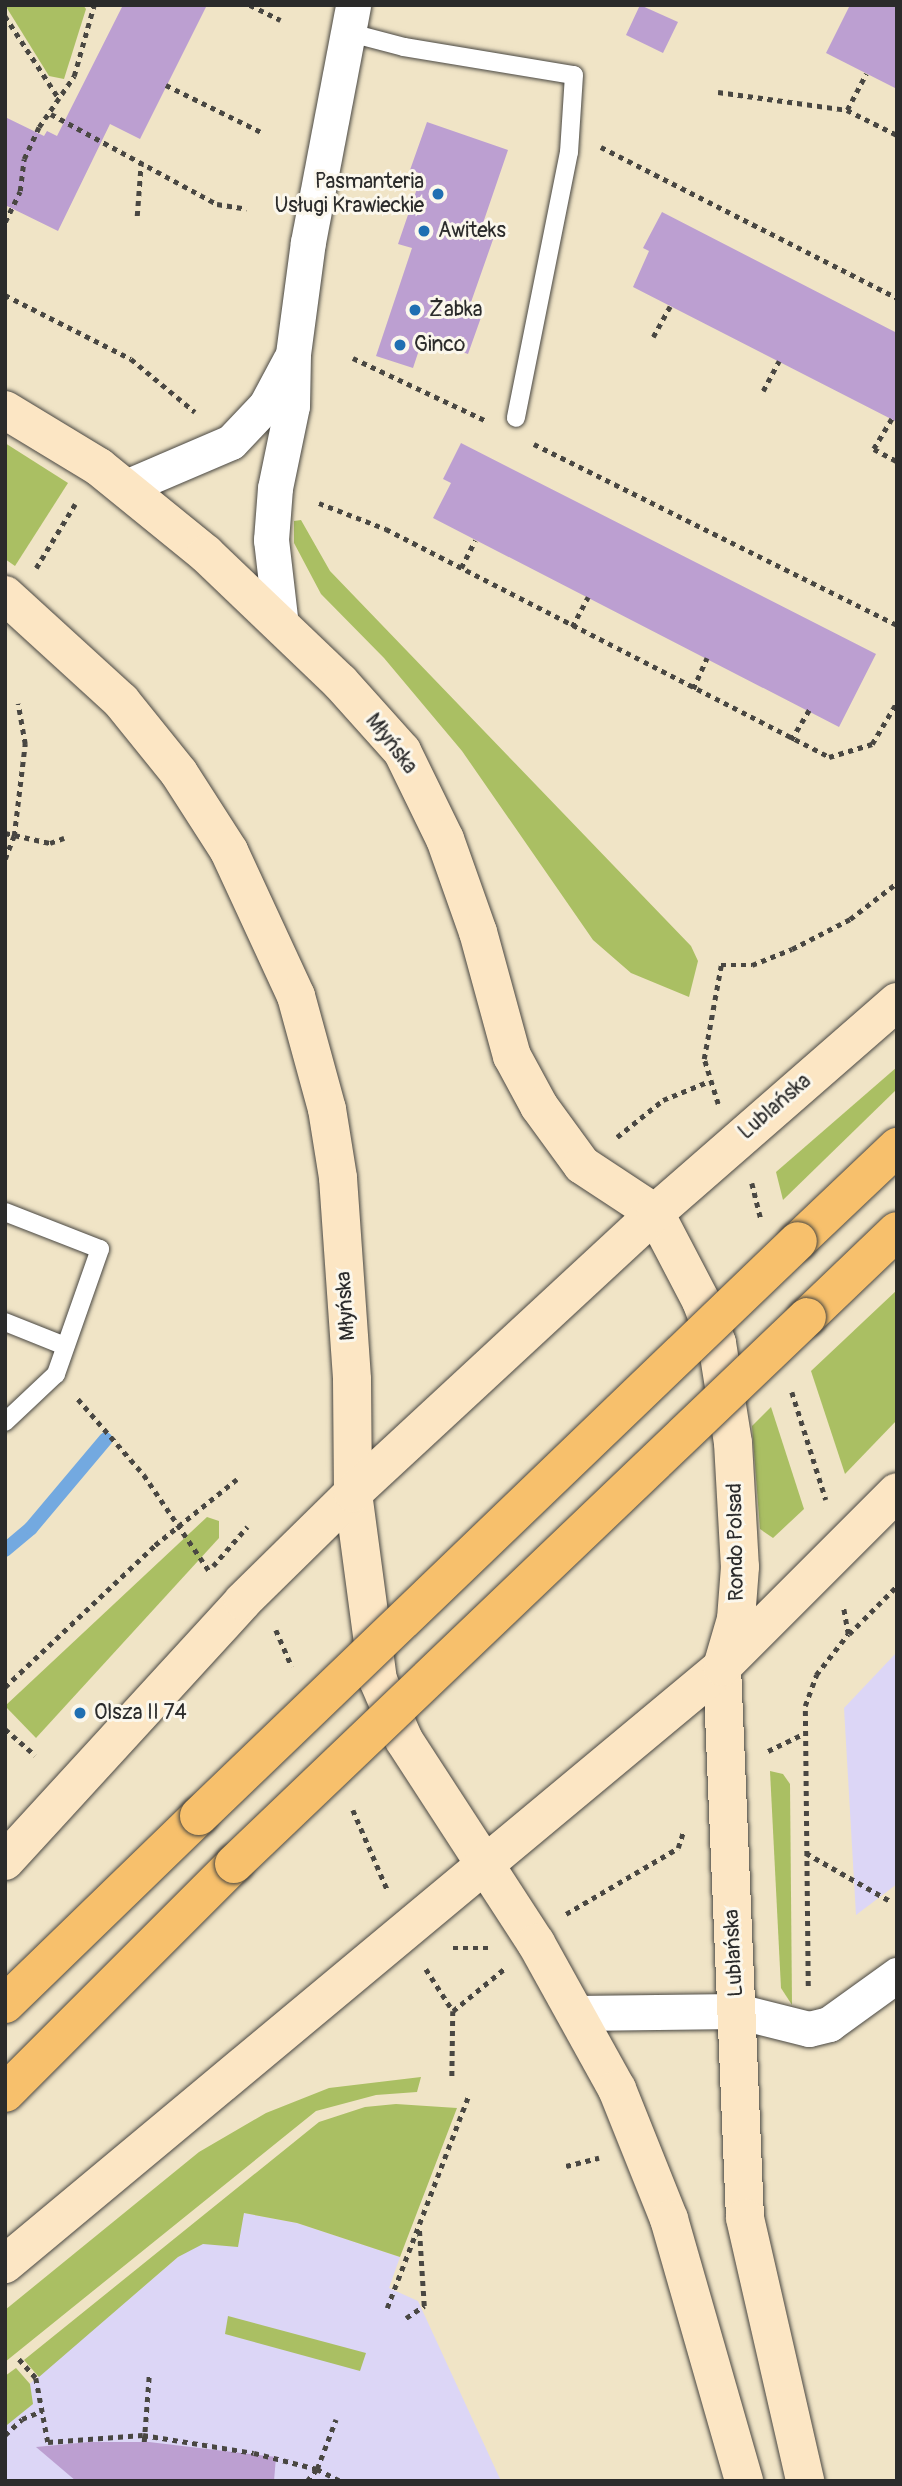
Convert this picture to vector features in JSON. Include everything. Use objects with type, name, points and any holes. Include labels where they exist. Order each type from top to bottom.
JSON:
[{"type":"main road","name":"Młyńska","points":[[5,410],[75,450],[126,487],[206,554],[340,682],[402,751],[426,792],[478,932],[512,1056],[539,1106],[582,1165],[655,1213]]},
{"type":"main road","name":"Młyńska","points":[[19,585],[121,701],[179,773],[229,851],[296,996],[327,1109],[338,1178],[352,1380],[353,1493]]},
{"type":"main road","name":"Lublańska","points":[[655,1213],[897,1002]]},
{"type":"main road","points":[[5,2004],[897,1147]]},
{"type":"main road","points":[[5,1861],[243,1601],[353,1493],[655,1213]]},
{"type":"main road","name":"Rondo Polsad","points":[[655,1213],[701,1301],[717,1343],[733,1443],[740,1567],[736,1619],[722,1667]]},
{"type":"main road","points":[[5,2093],[234,1864],[897,1231]]},
{"type":"main road","points":[[5,2264],[486,1867],[722,1667],[897,1492]]},
{"type":"main road","points":[[353,1493],[379,1680],[404,1740],[577,2013],[617,2089],[669,2219],[744,2481]]},
{"type":"main road","name":"Lublańska","points":[[722,1667],[744,2218],[805,2481]]},
{"type":"street","points":[[281,626],[271,540],[275,488],[292,406],[293,354],[350,19]]},
{"type":"street","points":[[126,487],[192,461],[239,435],[265,405],[293,354]]},
{"type":"street","points":[[577,2013],[737,2011],[781,2025],[809,2029],[829,2024],[897,1975]]},
{"type":"lane","points":[[350,19],[404,47],[574,75],[572,131],[516,418]]},
{"type":"lane","points":[[5,1212],[100,1249],[56,1374],[5,1422]]},
{"type":"lane","points":[[5,1322],[65,1346]]},
{"type":"path","points":[[5,222],[20,191],[24,159],[39,127],[51,114],[74,76],[94,5]]},
{"type":"path","points":[[250,5],[281,20]]},
{"type":"path","points":[[5,16],[60,100]]},
{"type":"path","points":[[847,110],[866,74]]},
{"type":"path","points":[[166,85],[261,132]]},
{"type":"path","points":[[718,92],[847,110],[897,135]]},
{"type":"path","points":[[51,114],[217,204],[247,209]]},
{"type":"path","points":[[572,131],[897,298]]},
{"type":"path","points":[[137,216],[141,163]]},
{"type":"path","points":[[5,296],[131,359],[202,418]]},
{"type":"path","points":[[653,337],[670,306]]},
{"type":"path","points":[[353,358],[489,422]]},
{"type":"path","points":[[764,391],[779,361]]},
{"type":"path","points":[[892,419],[874,449],[897,461]]},
{"type":"path","points":[[526,440],[897,625]]},
{"type":"path","points":[[19,585],[80,495]]},
{"type":"path","points":[[319,503],[386,529],[791,740],[829,757],[872,744],[897,702]]},
{"type":"path","points":[[461,568],[475,540]]},
{"type":"path","points":[[572,627],[588,597]]},
{"type":"path","points":[[693,689],[707,658]]},
{"type":"path","points":[[5,859],[14,836],[25,744],[18,704]]},
{"type":"path","points":[[791,740],[809,710]]},
{"type":"path","points":[[5,833],[50,843],[64,838]]},
{"type":"path","points":[[663,1100],[708,1082],[704,1059],[721,965],[752,965],[792,948],[850,919],[897,883]]},
{"type":"path","points":[[56,1374],[144,1475],[177,1527],[217,1578]]},
{"type":"path","points":[[5,1687],[177,1527],[237,1479]]},
{"type":"path","points":[[209,1571],[247,1527]]},
{"type":"path","points":[[808,1996],[803,1734],[805,1706],[816,1675],[848,1634],[897,1586]]},
{"type":"path","points":[[844,1610],[848,1634]]},
{"type":"path","points":[[5,1729],[35,1755]]},
{"type":"path","points":[[725,1765],[803,1734]]},
{"type":"path","points":[[554,1921],[678,1848],[686,1823]]},
{"type":"path","points":[[806,1853],[892,1902]]},
{"type":"path","points":[[443,1948],[496,1948]]},
{"type":"path","points":[[453,2011],[515,1959]]},
{"type":"path","points":[[425,1968],[453,2011],[452,2080]]},
{"type":"path","points":[[387,2308],[468,2097]]},
{"type":"path","points":[[406,2318],[424,2306],[419,2222]]},
{"type":"path","points":[[19,2359],[36,2378],[48,2442],[144,2435],[254,2453],[317,2469],[341,2481]]},
{"type":"path","points":[[144,2442],[149,2376]]},
{"type":"path","points":[[5,2435],[22,2418],[42,2411]]},
{"type":"path","points":[[307,2481],[317,2469],[336,2419]]},
{"type":"shaded area","points":[[897,1652],[897,1884],[856,1915],[844,1708]]},
{"type":"shaded area","points":[[244,2213],[297,2223],[400,2257],[389,2288],[418,2301],[501,2481],[5,2481],[5,2405],[178,2257]]},
{"type":"green space","points":[[5,5],[83,5],[86,9],[64,79],[49,76]]},
{"type":"green space","points":[[5,443],[68,483],[15,566],[5,559]]},
{"type":"green space","points":[[301,520],[330,571],[691,946],[698,961],[689,997],[631,973],[593,940],[462,751],[384,658],[321,594],[294,543],[294,521]]},
{"type":"green space","points":[[897,1067],[897,1089],[783,1200],[776,1172]]},
{"type":"green space","points":[[897,1290],[897,1420],[845,1474],[811,1371]]},
{"type":"green space","points":[[771,1407],[804,1509],[773,1538],[760,1529],[752,1426]]},
{"type":"green space","points":[[207,1517],[219,1521],[219,1538],[36,1738],[5,1706]]},
{"type":"green space","points":[[770,1771],[783,1774],[790,1784],[792,2005],[781,1988]]},
{"type":"green space","points":[[421,2077],[417,2092],[376,2095],[316,2111],[5,2362],[5,2310],[199,2152],[266,2113],[329,2088]]},
{"type":"green space","points":[[396,2104],[457,2108],[400,2257],[297,2223],[244,2213],[238,2247],[203,2244],[178,2257],[39,2377],[24,2360],[319,2122],[365,2107]]},
{"type":"green space","points":[[228,2316],[366,2353],[360,2371],[225,2334]]},
{"type":"green space","points":[[16,2368],[30,2384],[33,2404],[7,2425],[5,2376]]},
{"type":"building","points":[[123,5],[207,5],[140,139],[110,124],[58,231],[5,205],[5,117],[44,136],[47,131],[57,136]]},
{"type":"building","points":[[640,5],[678,22],[663,53],[626,35]]},
{"type":"building","points":[[850,5],[897,5],[897,89],[826,53]]},
{"type":"building","points":[[427,122],[508,150],[482,226],[496,231],[470,305],[484,309],[468,354],[423,338],[413,368],[376,356],[412,248],[398,244],[422,174],[410,170]]},
{"type":"building","points":[[662,212],[897,333],[897,422],[633,287],[649,251],[643,248]]},
{"type":"building","points":[[461,443],[876,654],[839,727],[433,518],[451,483],[443,479]]},
{"type":"building","points":[[89,2442],[149,2442],[276,2457],[274,2481],[76,2481],[36,2447]]},
{"type":"waterway","points":[[5,1550],[31,1528],[106,1439]]},
{"type":"place","name":"Pasmanteria Usługi Krawieckie","points":[[438,194]]},
{"type":"place","name":"Awiteks","points":[[424,231]]},
{"type":"place","name":"Żabka","points":[[415,310]]},
{"type":"place","name":"Ginco","points":[[400,345]]},
{"type":"place","name":"Olsza II 74","points":[[80,1713]]}]
